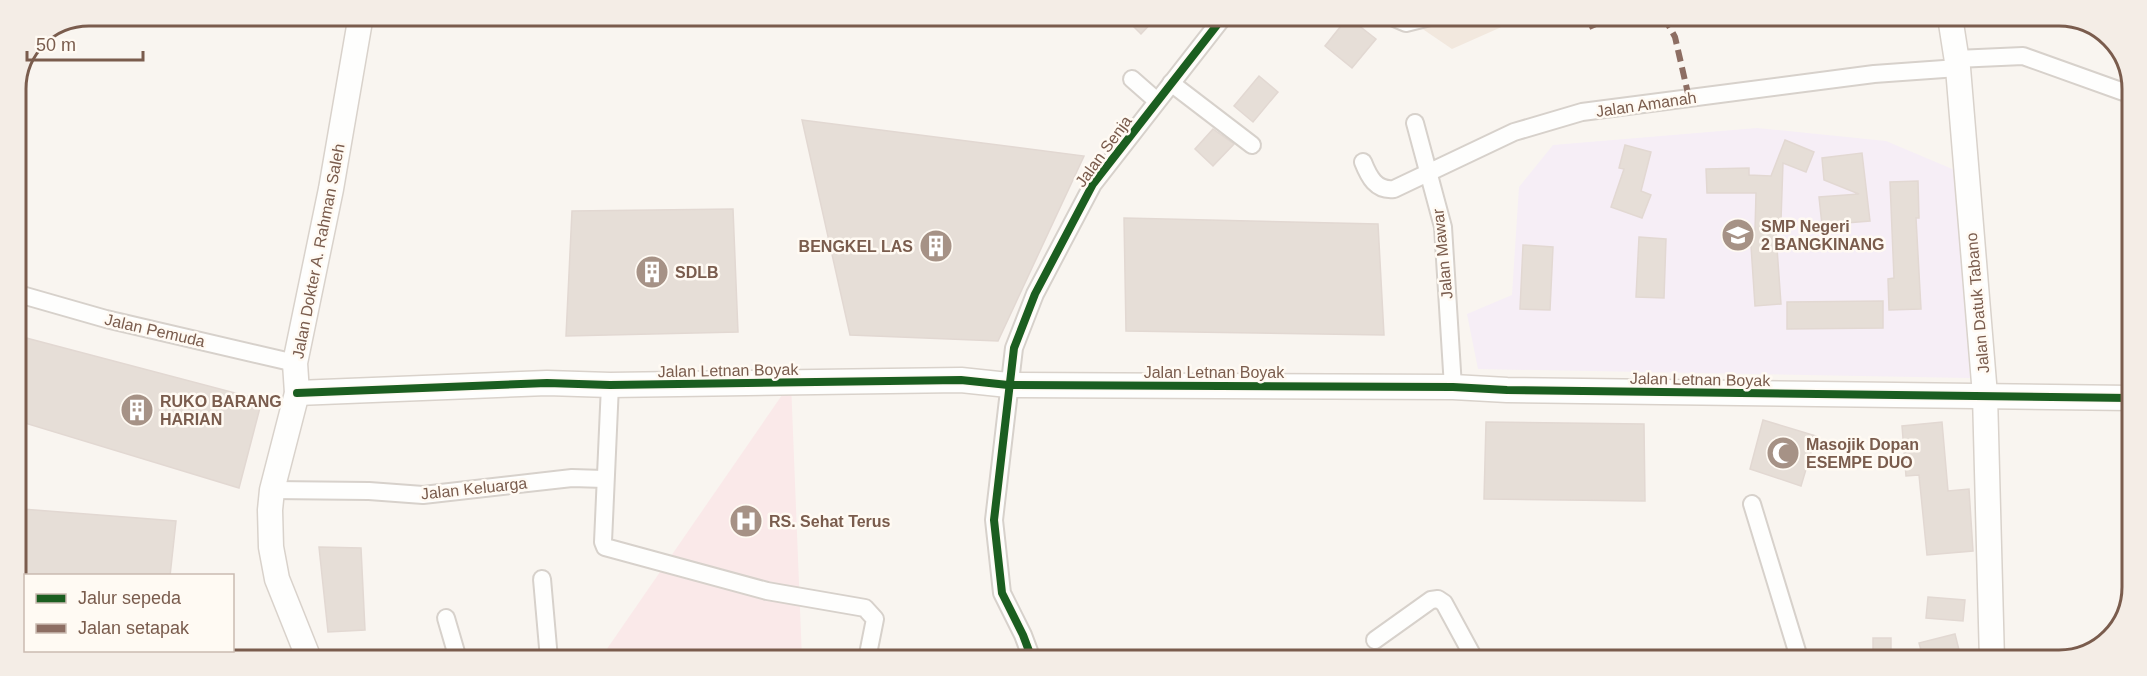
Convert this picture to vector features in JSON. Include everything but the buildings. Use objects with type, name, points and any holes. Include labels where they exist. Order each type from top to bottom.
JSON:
[{"type":"street","name":"Jalan Dokter A. Rahman Saleh","points":[[305,650],[277,579],[271,547],[272,490],[297,393],[295,363],[331,189],[359,26]]},
{"type":"street","name":"Jalan Senja","points":[[1029,650],[1008,609],[998,576],[994,520],[1008,384],[1014,348],[1024,320],[1077,212],[1120,146],[1216,26]]},
{"type":"street","name":"Jalan Datuk Tabano","points":[[1951,26],[1957,63],[1985,395],[1990,650]]},
{"type":"street","name":"Jalan Amanah","points":[[1363,162],[1370,178],[1386,190],[1403,187],[1514,132],[1582,112],[2023,56],[2121,91]]},
{"type":"street","points":[[1132,79],[1157,101]]},
{"type":"street","points":[[1171,83],[1252,145]]},
{"type":"street","name":"Jalan Mawar","points":[[1415,123],[1431,174],[1445,248],[1453,387]]},
{"type":"street","name":"Jalan Pemuda","points":[[26,296],[106,319],[295,363]]},
{"type":"street","name":"Jalan Letnan Boyak","points":[[297,393],[547,383],[610,385],[961,380],[1008,384],[1453,387],[1507,390],[2122,398]]},
{"type":"street","points":[[610,385],[604,479],[603,542],[605,546],[767,591],[866,608],[875,618],[869,650]]},
{"type":"street","name":"Jalan Keluarga","points":[[272,490],[369,491],[423,495],[572,478],[604,479]]},
{"type":"street","points":[[1752,504],[1797,650]]},
{"type":"street","points":[[542,579],[548,650]]},
{"type":"street","points":[[1375,640],[1431,600],[1438,599],[1444,603],[1470,650]]},
{"type":"street","points":[[446,618],[455,650]]},
{"type":"shaded area","points":[[1418,26],[1504,26],[1452,49]]},
{"type":"shaded area","name":"SMP Negeri 2 BANGKINANG","points":[[1757,128],[1886,141],[1957,171],[1970,378],[1478,369],[1467,314],[1512,295],[1519,187],[1553,145]]},
{"type":"shaded area","name":"RS. Sehat Terus","points":[[791,382],[802,650],[606,650]]},
{"type":"marked path","points":[[1669,26],[1675,37],[1689,98]]},
{"type":"cycle path","points":[[1029,650],[1002,593],[994,520],[1014,348],[1035,294],[1093,184],[1216,26]]},
{"type":"cycle path","points":[[297,393],[547,383],[610,385],[961,380],[1008,385],[1453,387],[1507,390],[2122,398]]},
{"type":"place","name":"SMP Negeri 2 BANGKINANG","points":[[1738,235]]},
{"type":"place","name":"BENGKEL LAS","points":[[936,246]]},
{"type":"place","name":"SDLB","points":[[652,272]]},
{"type":"place","name":"RUKO BARANG HARIAN","points":[[137,410]]},
{"type":"place","name":"Masojik Dopan ESEMPE DUO","points":[[1783,453]]},
{"type":"place","name":"RS. Sehat Terus","points":[[746,521]]}]
